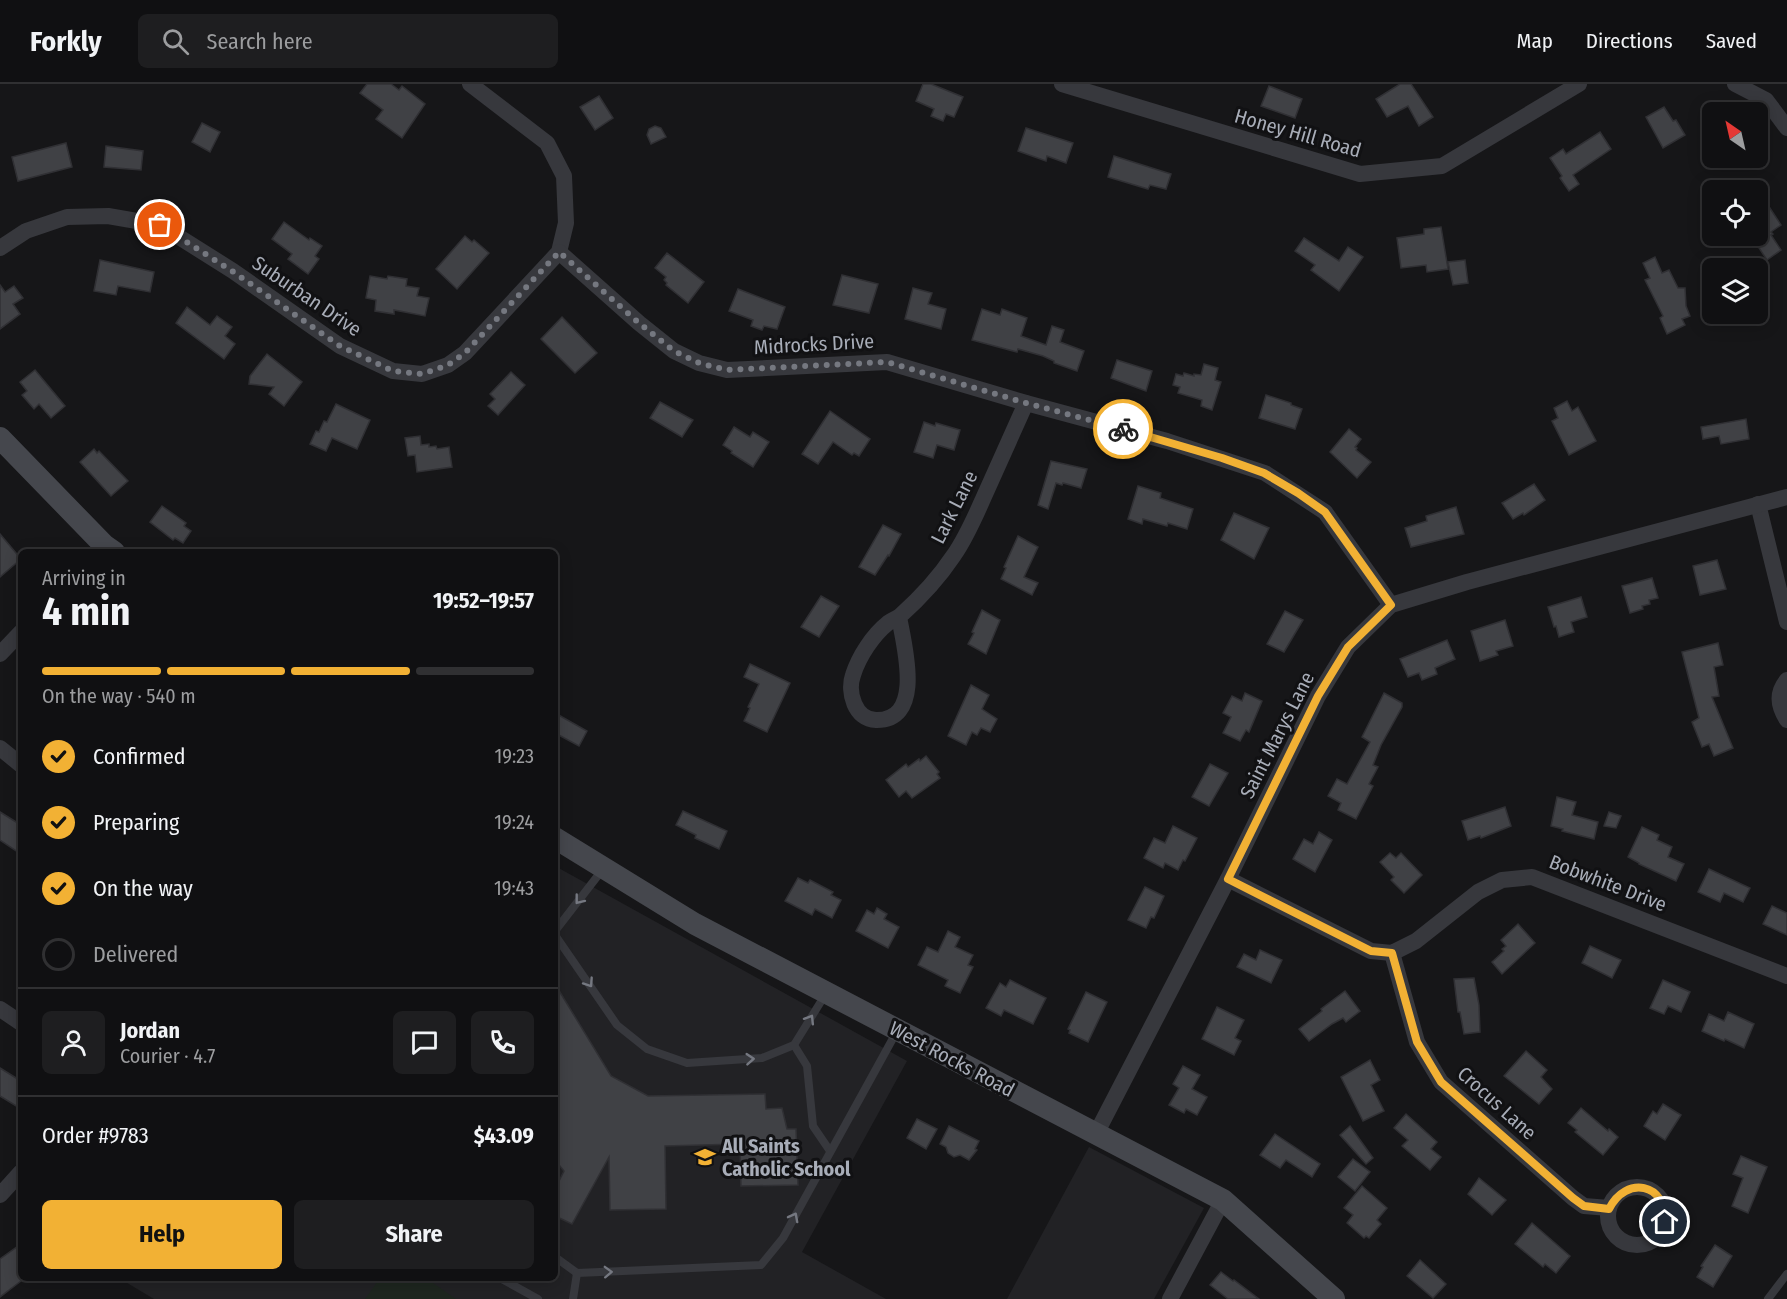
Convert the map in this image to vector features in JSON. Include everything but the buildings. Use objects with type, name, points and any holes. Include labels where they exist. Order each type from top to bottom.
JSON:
[{"type":"main road","points":[[0,438],[104,549]]},
{"type":"main road","name":"West Rocks Road","points":[[558,840],[695,924],[1223,1200],[1334,1299]]},
{"type":"street","points":[[470,84],[548,143],[564,176],[566,224],[559,252]]},
{"type":"street","name":"Honey Hill Road","points":[[1062,84],[1360,174],[1442,166],[1579,84]]},
{"type":"street","points":[[1735,84],[1766,100],[1787,129]]},
{"type":"street","name":"Suburban Drive","points":[[0,248],[26,231],[67,217],[108,216],[160,225],[232,271],[340,346],[393,371],[422,374],[448,365],[465,353],[559,252]]},
{"type":"street","name":"Midrocks Drive","points":[[559,252],[674,351],[699,363],[727,370],[887,362],[1167,441],[1264,473],[1325,512],[1391,605]]},
{"type":"street","name":"Lark Lane","points":[[899,616],[908,687],[905,702],[901,710],[892,716],[881,720],[871,720],[857,709],[852,699],[850,687],[852,676],[859,661],[876,634],[899,616],[936,579],[954,556],[967,535],[1026,403]]},
{"type":"street","name":"Saint Marys Lane","points":[[1096,1134],[1228,879],[1318,696],[1348,647],[1391,605],[1467,582],[1787,497]]},
{"type":"street","points":[[1758,504],[1787,622]]},
{"type":"street","points":[[0,654],[18,635]]},
{"type":"street","points":[[1787,680],[1779,692],[1781,711],[1787,720]]},
{"type":"street","points":[[0,748],[18,763]]},
{"type":"street","name":"Bobwhite Drive","points":[[1392,953],[1416,941],[1478,892],[1502,880],[1532,877],[1787,976]]},
{"type":"street","points":[[1228,879],[1371,951],[1392,953]]},
{"type":"street","name":"Crocus Lane","points":[[1392,953],[1417,1042],[1441,1082],[1573,1198],[1584,1206],[1609,1209]]},
{"type":"street","points":[[0,1009],[18,1021]]},
{"type":"street","points":[[0,1195],[18,1175]]},
{"type":"street","points":[[1170,1299],[1223,1200]]},
{"type":"lane","points":[[558,929],[604,868]]},
{"type":"lane","points":[[558,937],[617,1025],[647,1049],[687,1063],[762,1058],[794,1045],[826,993]]},
{"type":"lane","points":[[558,1259],[577,1273],[761,1265],[783,1238],[897,1030]]},
{"type":"lane","points":[[794,1045],[807,1066],[813,1126],[830,1151]]},
{"type":"lane","points":[[573,1299],[577,1273]]},
{"type":"lane","points":[[1768,1299],[1787,1274]]},
{"type":"lane","points":[[505,1281],[538,1299]]},
{"type":"shaded area","name":"All Saints Catholic School","points":[[558,868],[907,1061],[802,1252],[886,1299],[154,1299],[124,1281],[558,1281]]},
{"type":"shaded area","points":[[1089,1147],[1204,1208],[1154,1299],[1007,1299]]},
{"type":"shaded area","points":[[378,1281],[430,1281],[456,1299],[365,1299]]},
{"type":"way so far","points":[[160,225],[232,271],[340,346],[393,371],[422,374],[448,365],[465,353],[559,252],[674,351],[699,363],[727,370],[887,362],[1123,429]]},
{"type":"place","name":"All Saints Catholic School","points":[[705,1157]]},
{"type":"route","points":[[1123,429],[1222,458],[1264,473],[1298,493],[1325,512],[1391,605],[1348,647],[1318,696],[1228,879],[1371,951],[1392,953],[1417,1042],[1441,1082],[1584,1206],[1609,1209],[1621,1192],[1640,1187],[1658,1195],[1666,1212],[1665,1222]]}]
